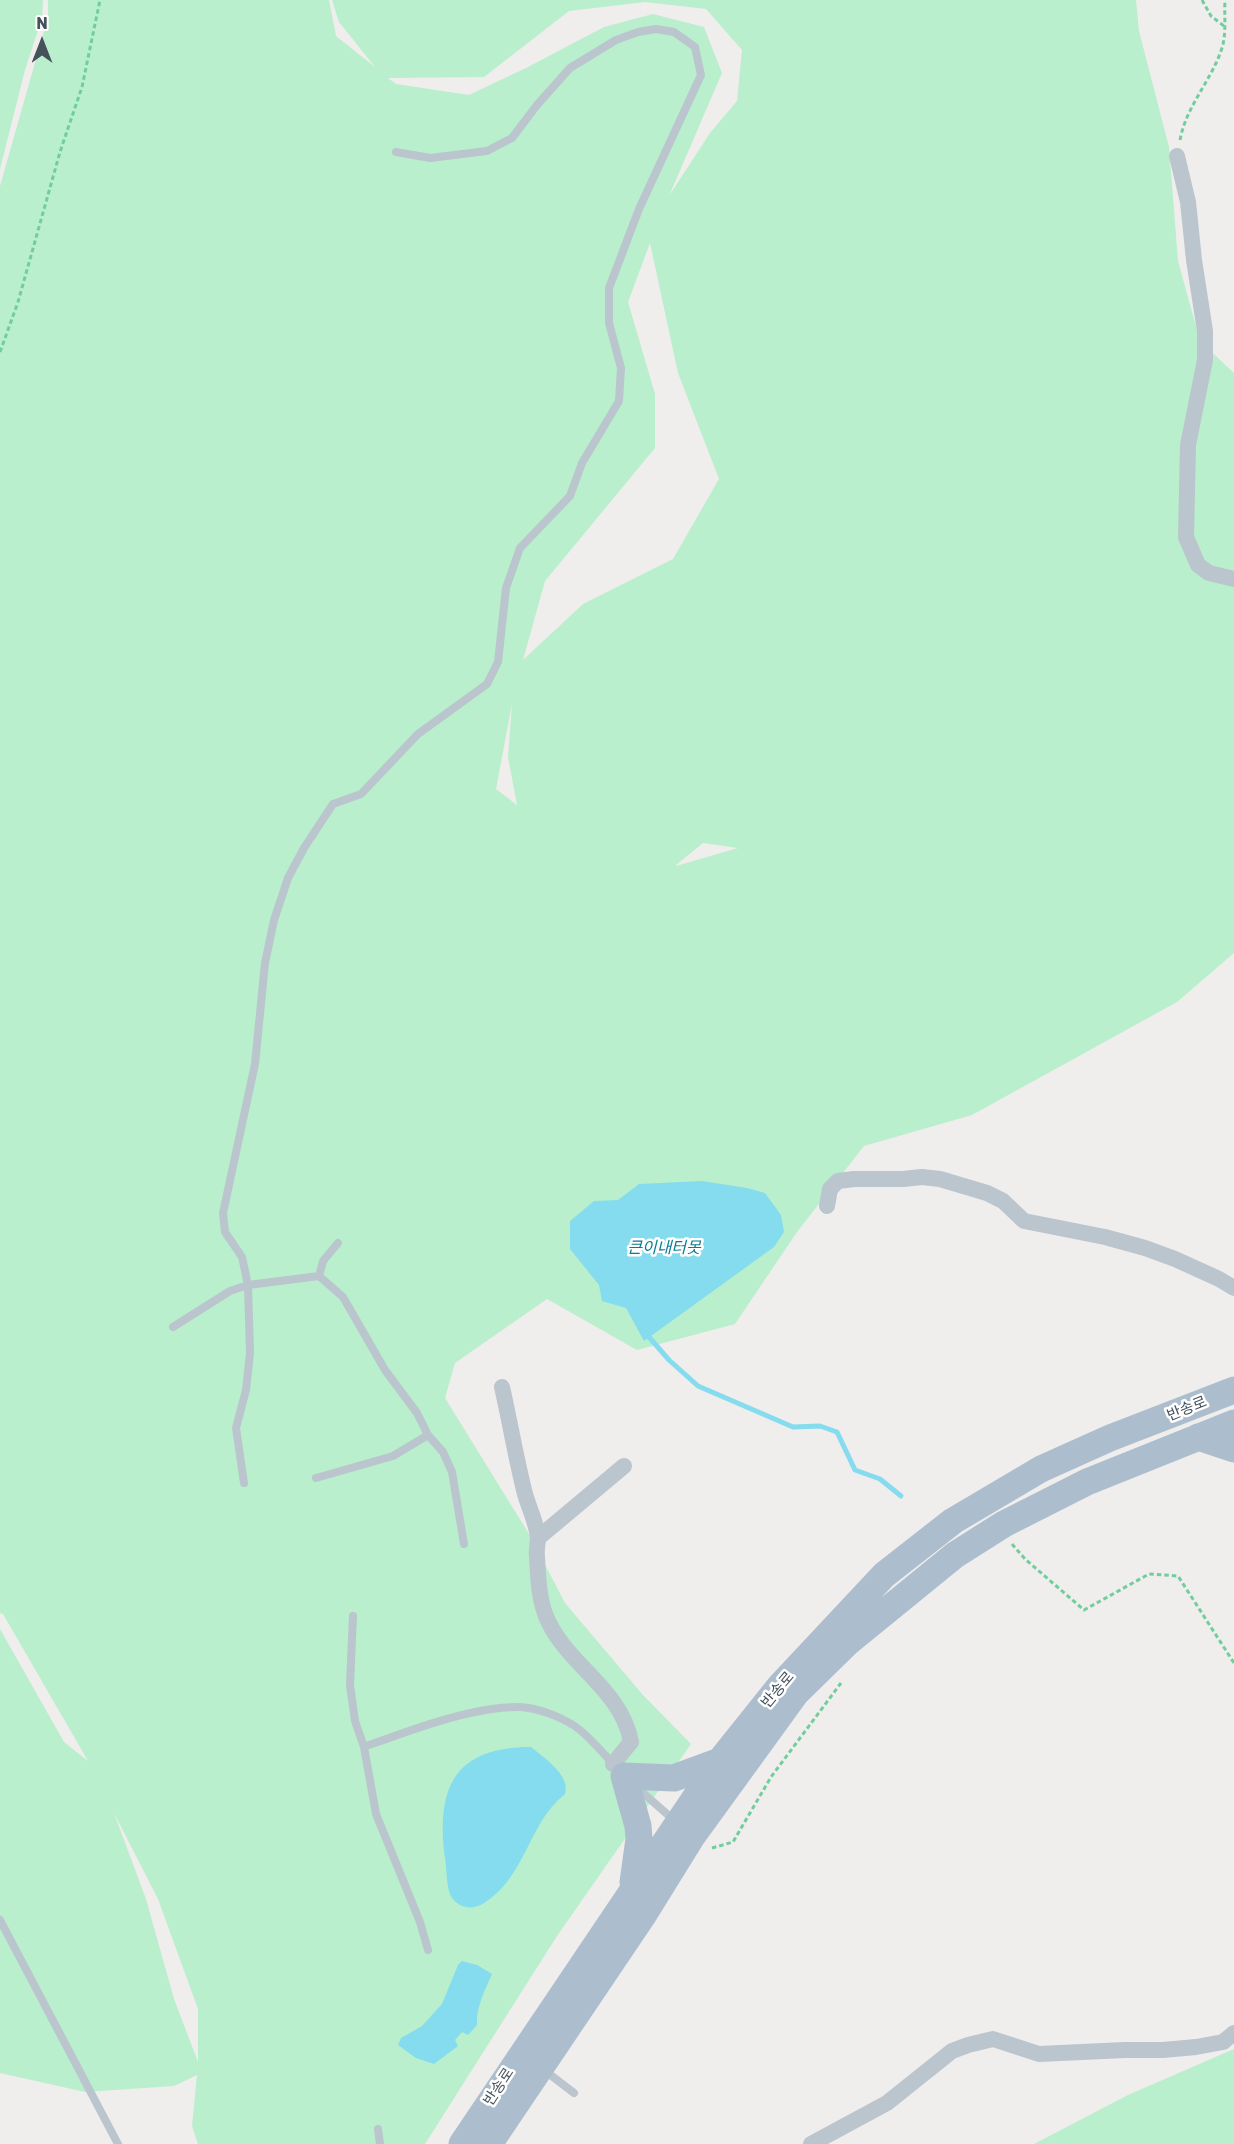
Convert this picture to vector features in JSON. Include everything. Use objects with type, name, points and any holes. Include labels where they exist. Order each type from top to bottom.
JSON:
[{"type":"main road","name":"반송로","points":[[489,2144],[637,1923],[720,1761],[780,1686],[884,1575],[953,1521],[1066,1456],[1234,1390]]},
{"type":"main road","points":[[1156,1454],[1156,1446],[1164,1436],[1211,1416],[1209,1406],[1202,1403]]},
{"type":"main road","name":"반송로","points":[[462,2144],[632,1892],[796,1693],[847,1643],[955,1555],[1004,1524],[1087,1482],[1234,1423]]},
{"type":"main road","points":[[1198,1437],[1234,1449]]},
{"type":"main road","points":[[632,1892],[639,1839],[638,1826],[619,1770],[674,1778],[720,1761]]},
{"type":"street","points":[[1177,156],[1188,202],[1204,331],[1204,360],[1188,445],[1186,537],[1198,565],[1209,573],[1234,579]]},
{"type":"street","points":[[827,1206],[830,1189],[838,1181],[922,1177],[940,1179],[987,1193],[1003,1201],[1024,1221],[1105,1237],[1145,1248],[1220,1279],[1234,1288]]},
{"type":"street","points":[[502,1387],[525,1493],[538,1538],[536,1554],[541,1594],[548,1622],[560,1641],[615,1703],[628,1726],[631,1742],[619,1770]]},
{"type":"street","points":[[538,1538],[624,1466]]},
{"type":"street","points":[[811,2144],[886,2103],[952,2051],[968,2045],[993,2039],[1039,2054],[1163,2050],[1223,2042],[1234,2033]]},
{"type":"lane","points":[[244,1483],[236,1428],[246,1390],[250,1353],[248,1285],[242,1257],[225,1232],[223,1213],[255,1064],[265,963],[274,920],[288,878],[304,848],[333,804],[361,794],[418,734],[487,684],[495,669],[498,662],[506,588],[520,548],[570,496],[582,463],[619,400],[621,368],[609,323],[609,288],[639,209],[701,75],[695,47],[674,32],[656,30],[638,32],[616,40],[570,68],[537,105],[512,138],[487,151],[430,158],[396,152]]},
{"type":"lane","points":[[319,1276],[323,1262],[338,1243]]},
{"type":"lane","points":[[173,1327],[230,1291],[248,1285],[319,1276],[343,1297],[385,1370],[417,1413],[428,1435],[443,1452],[452,1472],[464,1544]]},
{"type":"lane","points":[[316,1478],[393,1456],[428,1435]]},
{"type":"lane","points":[[352,1616],[350,1685],[355,1721],[364,1747],[376,1814],[420,1922],[428,1950]]},
{"type":"lane","points":[[364,1747],[409,1730],[486,1709],[522,1707],[552,1714],[579,1729],[619,1770],[685,1829]]},
{"type":"lane","points":[[0,1920],[118,2144]]},
{"type":"lane","points":[[541,2068],[574,2093]]},
{"type":"lane","points":[[378,2129],[380,2144]]},
{"type":"path","points":[[0,352],[18,302],[60,152],[82,87],[100,0]]},
{"type":"path","points":[[1202,0],[1211,16],[1224,26]]},
{"type":"path","points":[[1177,156],[1181,133],[1191,108],[1221,51],[1225,0]]},
{"type":"path","points":[[1011,1543],[1025,1559],[1084,1610],[1149,1574],[1178,1576],[1234,1663]]},
{"type":"path","points":[[685,1829],[713,1849],[733,1842],[771,1777],[847,1676]]},
{"type":"green space","points":[[0,0],[43,0],[42,18],[25,70],[0,169]]},
{"type":"green space","points":[[48,0],[329,0],[336,36],[375,67],[339,22],[332,0],[1136,0],[1139,31],[1169,147],[1178,261],[1200,341],[1234,373],[1234,953],[1177,1002],[972,1115],[864,1146],[797,1232],[735,1324],[637,1350],[547,1299],[455,1363],[445,1398],[529,1534],[565,1603],[643,1695],[691,1744],[557,1936],[425,2144],[198,2144],[192,2126],[197,2075],[174,2086],[85,2092],[0,2073],[0,1629],[64,1742],[88,1761],[3,1614],[0,1613],[0,186],[48,17]],"holes":[[[645,2],[706,9],[742,50],[737,101],[710,133],[669,196],[722,73],[704,27],[653,14],[604,27],[469,95],[396,84],[388,78],[484,77],[569,11]],[[650,243],[678,373],[719,479],[673,559],[583,604],[523,660],[545,581],[655,448],[655,394],[628,302]],[[512,704],[508,757],[517,805],[496,789]],[[703,843],[738,848],[676,866]],[[114,1813],[158,1899],[198,2009],[198,2062],[174,1999],[146,1899]]]},
{"type":"green space","points":[[1234,2049],[1234,2144],[1034,2144],[1128,2095]]},
{"type":"water","name":"큰이내터못","points":[[702,1181],[765,1193],[781,1215],[784,1232],[774,1247],[644,1341],[626,1308],[602,1301],[599,1285],[570,1249],[570,1221],[594,1201],[618,1200],[639,1184]]},
{"type":"water","points":[[531,1747],[560,1773],[566,1787],[565,1794],[543,1820],[518,1865],[498,1892],[480,1905],[463,1906],[452,1898],[448,1884],[443,1833],[448,1792],[456,1776],[468,1764],[484,1754],[505,1749]]},
{"type":"water","points":[[462,1961],[477,1965],[492,1974],[479,2005],[477,2025],[468,2035],[462,2032],[455,2040],[458,2046],[434,2064],[416,2058],[398,2045],[401,2038],[422,2026],[442,2004],[458,1965]]},
{"type":"waterway","points":[[649,1337],[669,1360],[698,1386],[793,1427],[820,1426],[837,1432],[855,1470],[880,1479],[901,1496]]}]
